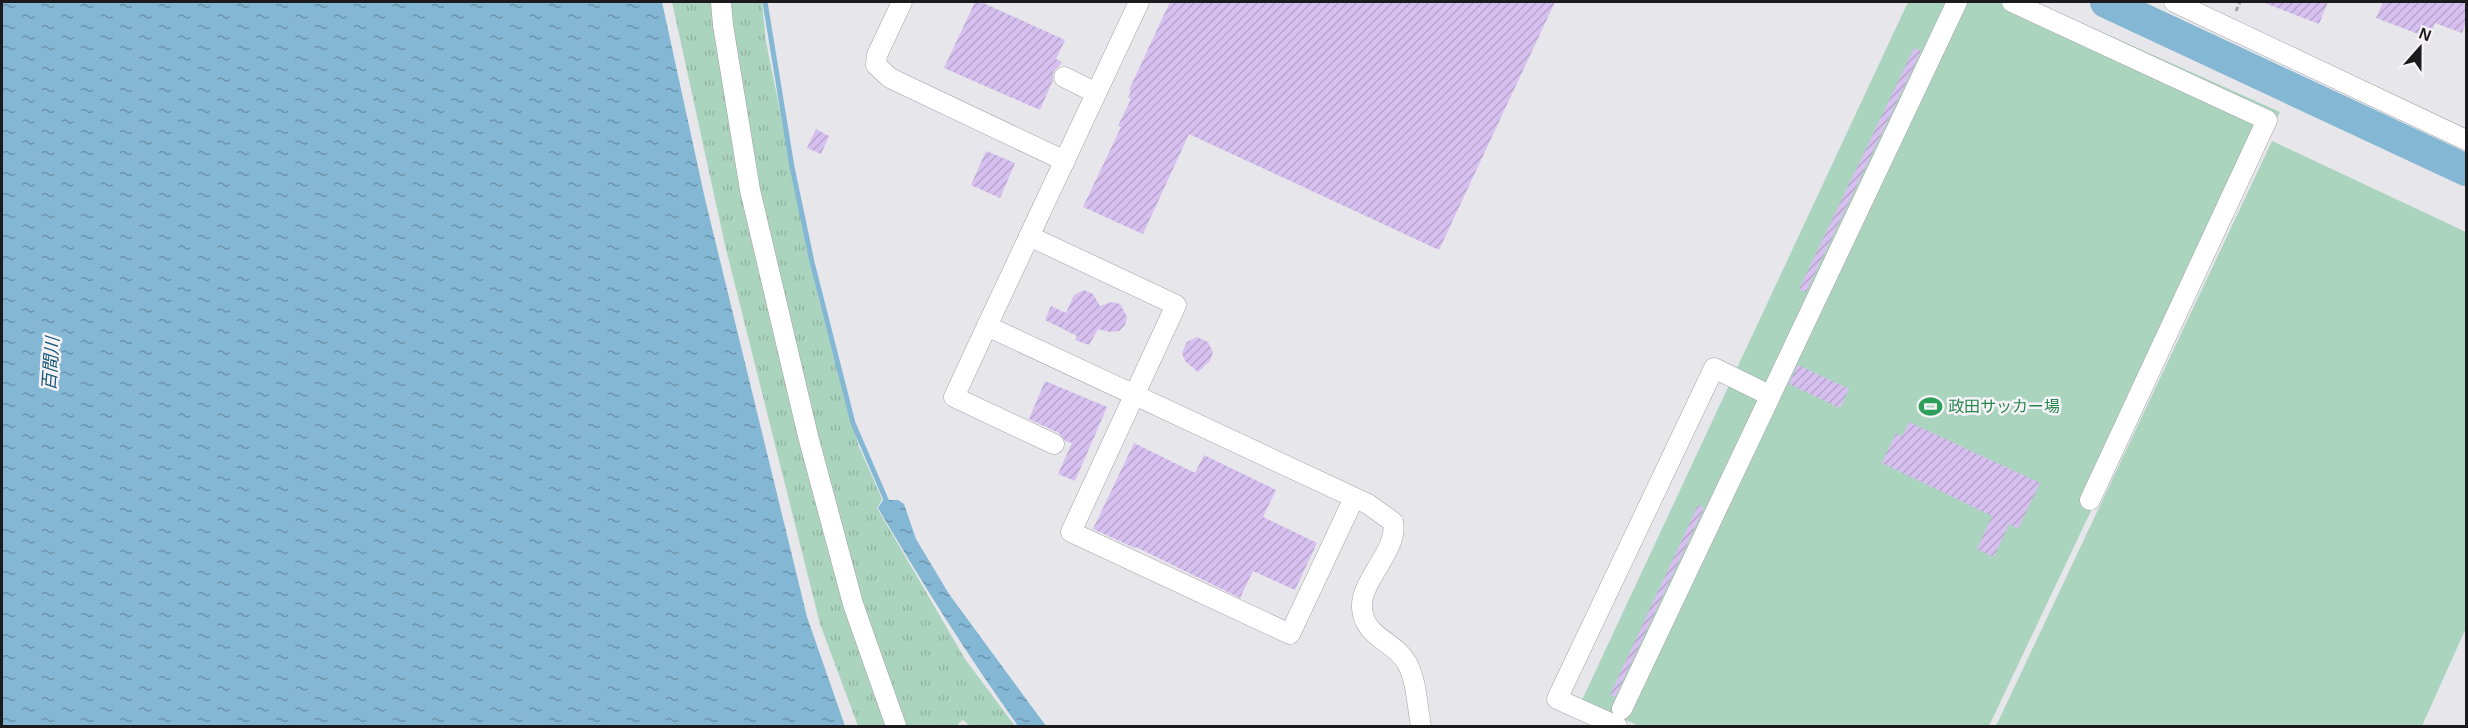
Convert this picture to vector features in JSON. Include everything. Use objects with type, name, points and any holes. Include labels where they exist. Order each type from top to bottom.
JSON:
[{"type":"street","points":[[721,2],[750,190],[808,436],[853,604],[896,726]]},
{"type":"street","points":[[902,2],[877,55],[876,65],[882,72],[890,78],[1065,161]]},
{"type":"street","points":[[1054,444],[954,397],[1139,2]]},
{"type":"street","points":[[1769,394],[1714,368],[1557,699],[1619,718],[1769,394],[1957,2]]},
{"type":"street","points":[[2012,2],[2267,120],[2091,500]]},
{"type":"street","points":[[2174,2],[2215,10],[2466,140]]},
{"type":"street","points":[[1064,77],[1096,93]]},
{"type":"street","points":[[1029,236],[1176,305],[1071,532],[1290,634],[1354,498]]},
{"type":"street","points":[[987,326],[1354,498],[1379,511],[1393,522],[1392,538],[1364,593],[1362,608],[1365,622],[1374,635],[1399,651],[1407,663],[1413,678],[1421,726]]},
{"type":"green space","points":[[672,2],[715,2],[887,726],[858,726],[820,624],[725,245]]},
{"type":"green space","points":[[727,2],[762,2],[766,42],[818,297],[859,447],[882,499],[877,508],[965,659],[1015,726],[970,726],[963,720],[958,724],[959,726],[900,726],[859,603],[772,258],[729,31]]},
{"type":"green space","name":"政田サッカー場","points":[[1908,2],[2035,2],[2280,112],[1989,726],[1639,726],[1582,700]]},
{"type":"green space","points":[[2272,141],[2466,232],[2466,628],[2422,726],[1996,726]]},
{"type":"water","name":"百間川","points":[[2,2],[662,2],[705,199],[807,617],[845,726],[2,726]]},
{"type":"water","points":[[883,500],[898,500],[904,504],[916,539],[949,594],[1046,726],[1018,726],[963,646],[878,508]]},
{"type":"building","points":[[975,2],[981,2],[1065,40],[1056,59],[1062,62],[1053,72],[1053,80],[1040,110],[944,68]]},
{"type":"building","points":[[1170,2],[1555,2],[1439,250],[1189,134],[1143,234],[1083,207],[1121,127],[1118,126],[1131,99],[1128,98],[1131,91],[1129,90]]},
{"type":"building","points":[[2262,2],[2328,2],[2319,24]]},
{"type":"building","points":[[2383,2],[2466,2],[2466,22],[2462,33],[2435,23],[2429,38],[2376,18]]},
{"type":"building","points":[[1914,48],[1921,51],[1806,292],[1799,289]]},
{"type":"building","points":[[816,129],[829,136],[821,154],[807,148]]},
{"type":"building","points":[[986,151],[1015,163],[1000,198],[971,185]]},
{"type":"building","points":[[1084,290],[1093,294],[1100,306],[1112,302],[1120,304],[1127,317],[1125,325],[1119,331],[1110,332],[1098,329],[1089,345],[1075,340],[1077,336],[1045,320],[1051,306],[1066,313],[1074,295]]},
{"type":"building","points":[[1197,337],[1208,342],[1213,352],[1210,361],[1198,372],[1185,361],[1182,353],[1187,342]]},
{"type":"building","points":[[1798,365],[1849,389],[1840,408],[1789,384]]},
{"type":"building","points":[[1045,381],[1107,407],[1075,481],[1058,474],[1072,443],[1065,441],[1059,433],[1029,419]]},
{"type":"building","points":[[1909,422],[2040,483],[2018,529],[2009,524],[1994,557],[1977,549],[1992,516],[1882,463],[1896,433],[1902,437]]},
{"type":"building","points":[[1134,443],[1195,473],[1204,455],[1276,490],[1263,517],[1317,543],[1295,590],[1253,571],[1240,598],[1136,547],[1093,529]]},
{"type":"building","points":[[1698,505],[1704,508],[1615,697],[1610,695]]},
{"type":"waterway","points":[[765,2],[792,167],[812,262],[853,423],[887,502]]},
{"type":"waterway","points":[[2106,2],[2466,170]]},
{"type":"waterway","points":[[2211,51],[2214,41]]},
{"type":"place","name":"政田サッカー場","points":[[1930,406]]}]
